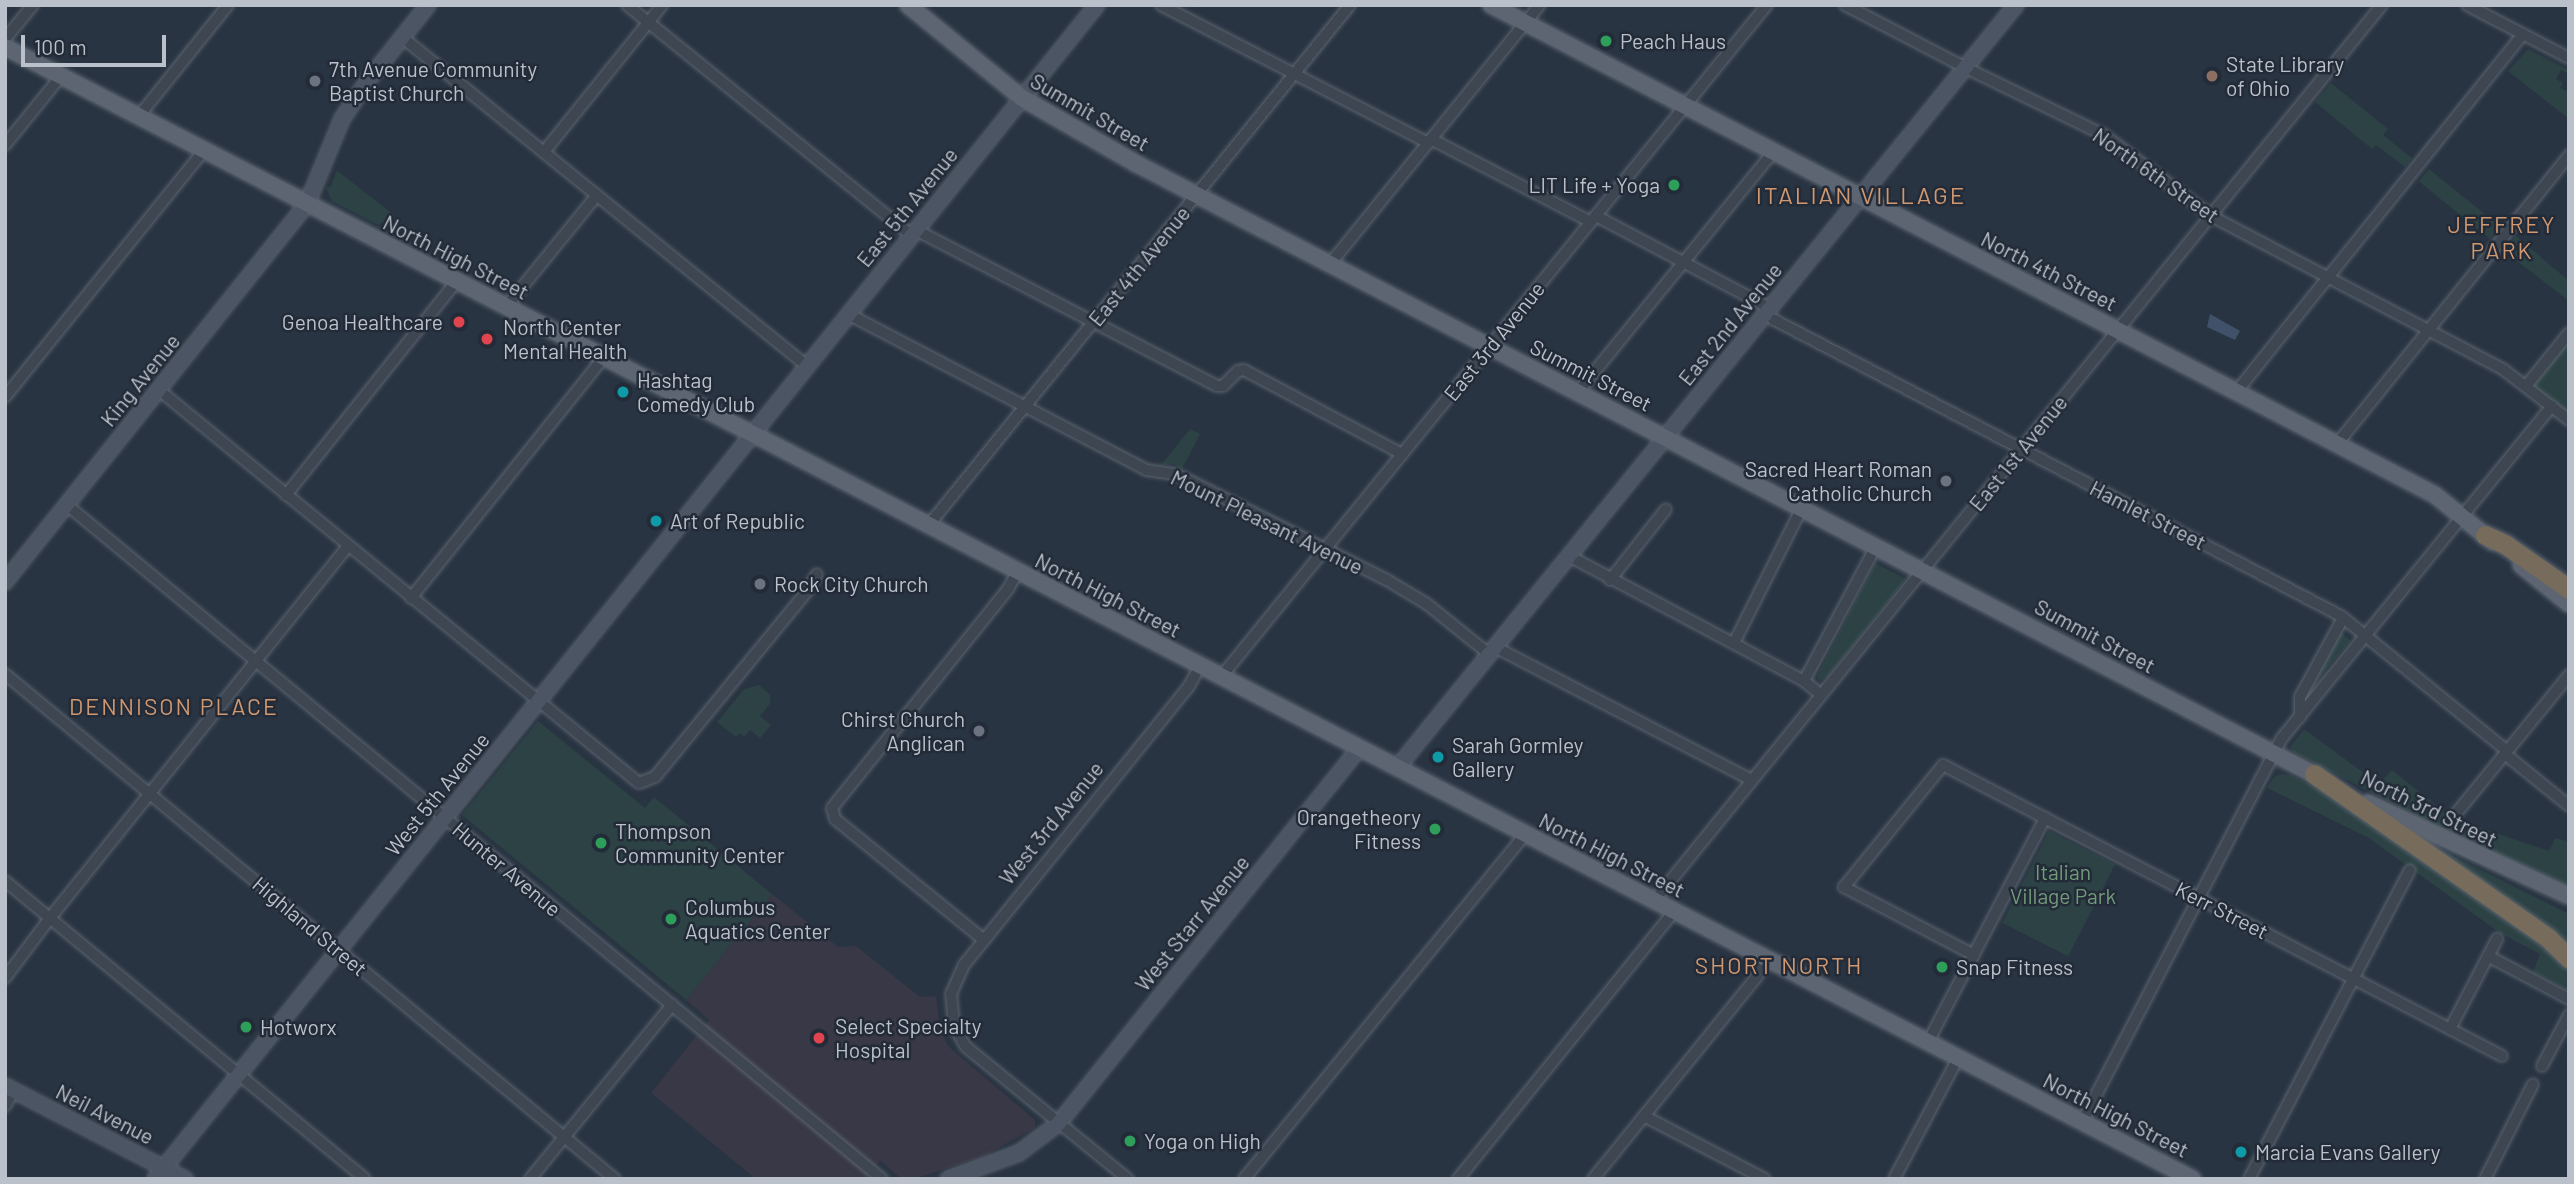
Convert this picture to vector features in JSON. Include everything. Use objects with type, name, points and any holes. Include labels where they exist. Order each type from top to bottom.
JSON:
[{"type":"highway","points":[[2485,535],[2506,545],[2569,589]]},
{"type":"highway","points":[[2314,774],[2548,938],[2569,958]]},
{"type":"main road","name":"Summit Street","points":[[908,5],[1022,98],[1196,195],[2273,754]]},
{"type":"main road","name":"North 4th Street","points":[[1491,5],[2435,495],[2569,604]]},
{"type":"main road","name":"North High Street","points":[[5,47],[2189,1178]]},
{"type":"main road","name":"North 3rd Street","points":[[2273,754],[2383,811],[2569,896]]},
{"type":"street","points":[[5,40],[33,5]]},
{"type":"street","points":[[139,116],[229,5]]},
{"type":"street","name":"King Avenue","points":[[8,573],[67,505],[307,204],[342,119],[428,5]]},
{"type":"street","points":[[627,5],[914,232],[1217,386],[1223,386],[1238,371],[1244,370],[1402,454]]},
{"type":"street","points":[[544,152],[662,5]]},
{"type":"street","name":"East 5th Avenue","points":[[751,435],[1097,5]]},
{"type":"street","name":"Hamlet Street","points":[[1161,5],[1294,74],[1682,262],[1767,312],[2343,618],[2569,806]]},
{"type":"street","name":"East 4th Avenue","points":[[928,526],[1350,5]]},
{"type":"street","points":[[1330,264],[1541,5]]},
{"type":"street","name":"East 3rd Avenue","points":[[1221,677],[1767,5]]},
{"type":"street","name":"North 6th Street","points":[[1845,5],[1966,68],[2105,135],[2211,216],[2527,385],[2569,420]]},
{"type":"street","name":"East 2nd Avenue","points":[[1397,768],[2017,5]]},
{"type":"street","name":"East 1st Avenue","points":[[1654,901],[2382,5]]},
{"type":"street","points":[[2467,5],[2569,58]]},
{"type":"street","points":[[2237,391],[2523,34]]},
{"type":"street","points":[[402,37],[807,366]]},
{"type":"street","points":[[5,145],[61,76]]},
{"type":"street","points":[[5,397],[204,150]]},
{"type":"street","points":[[1578,392],[1773,152]]},
{"type":"street","points":[[2337,444],[2569,155]]},
{"type":"street","points":[[506,307],[597,195]]},
{"type":"street","points":[[286,495],[457,281]]},
{"type":"street","name":"Mount Pleasant Avenue","points":[[848,314],[1146,470],[1176,474],[1325,549],[1418,597],[1492,651],[1752,780]]},
{"type":"street","points":[[2527,385],[2569,333]]},
{"type":"street","points":[[411,598],[604,357]]},
{"type":"street","points":[[159,390],[537,702],[634,780],[644,784],[655,777],[807,590],[817,574]]},
{"type":"street","points":[[2082,1122],[2273,754],[2461,516],[2552,406]]},
{"type":"street","name":"West 5th Avenue","points":[[160,1173],[751,435]]},
{"type":"street","name":"Hunter Avenue","points":[[67,505],[882,1179]]},
{"type":"street","points":[[1734,643],[1802,508]]},
{"type":"street","points":[[1610,580],[1666,509]]},
{"type":"street","points":[[5,978],[348,546]]},
{"type":"street","points":[[1804,681],[1876,546]]},
{"type":"street","points":[[1569,556],[1804,681],[1821,695]]},
{"type":"street","points":[[984,940],[835,819],[832,813],[834,803],[1008,589],[1017,573]]},
{"type":"street","points":[[2300,717],[2300,697],[2343,618]]},
{"type":"street","name":"West 3rd Avenue","points":[[1059,1124],[966,1047],[957,1034],[951,1013],[951,993],[957,975],[1189,686],[1200,666]]},
{"type":"street","name":"Highland Street","points":[[5,674],[615,1179]]},
{"type":"street","points":[[2455,815],[2569,675]]},
{"type":"street","name":"West Starr Avenue","points":[[1059,1124],[1359,748]]},
{"type":"street","name":"Kerr Street","points":[[1974,955],[1844,887],[1943,765],[2502,1056]]},
{"type":"street","points":[[1928,1042],[2045,818]]},
{"type":"street","points":[[1244,1179],[1525,834]]},
{"type":"street","points":[[2249,1179],[2410,870]]},
{"type":"street","points":[[5,881],[365,1179]]},
{"type":"street","points":[[1458,1179],[1674,911]]},
{"type":"street","points":[[2450,1029],[2497,939]]},
{"type":"street","points":[[2488,956],[2569,999]]},
{"type":"street","points":[[1593,1179],[1756,978],[1767,959]]},
{"type":"street","points":[[530,1179],[672,1005]]},
{"type":"street","points":[[2542,1066],[2569,1015]]},
{"type":"street","points":[[1895,1179],[1958,1058]]},
{"type":"street","points":[[2485,1179],[2533,1084]]},
{"type":"street","points":[[5,1106],[10,1088]]},
{"type":"street","name":"Neil Avenue","points":[[10,1088],[160,1173],[185,1179]]},
{"type":"street","points":[[1644,1116],[1765,1179]]},
{"type":"street","points":[[948,1179],[1019,1153],[1059,1124],[1128,1179]]},
{"type":"shaded area","name":"Select Specialty Hospital","points":[[772,894],[838,947],[856,946],[920,997],[936,996],[940,1030],[948,1046],[1035,1120],[1035,1128],[982,1157],[913,1179],[902,1179],[880,1161],[865,1179],[756,1179],[651,1093],[709,1020],[686,1000]]},
{"type":"green space","points":[[2528,49],[2569,70],[2566,73],[2561,70],[2556,79],[2563,83],[2560,88],[2569,92],[2569,119],[2508,71]]},
{"type":"green space","points":[[2331,83],[2388,129],[2383,135],[2412,158],[2405,167],[2376,145],[2372,149],[2315,102]]},
{"type":"green space","points":[[2429,169],[2500,226],[2490,239],[2419,181]]},
{"type":"green space","points":[[337,170],[394,215],[378,225],[332,201],[326,188],[331,186]]},
{"type":"green space","points":[[2516,236],[2569,281],[2569,301],[2504,251]]},
{"type":"green space","points":[[2569,333],[2569,420],[2527,385]]},
{"type":"green space","points":[[1190,429],[1200,434],[1182,469],[1174,464],[1161,465]]},
{"type":"green space","points":[[1875,563],[1906,579],[1827,677],[1819,681],[1817,676]]},
{"type":"green space","points":[[2341,632],[2351,641],[2316,681],[2315,679]]},
{"type":"green space","points":[[759,685],[770,695],[770,704],[760,716],[771,725],[760,738],[750,730],[744,737],[740,733],[736,737],[717,722],[744,689]]},
{"type":"green space","points":[[538,721],[645,808],[654,797],[772,894],[686,1000],[462,815]]},
{"type":"green space","points":[[2304,729],[2379,784],[2392,770],[2447,814],[2466,823],[2549,851],[2555,838],[2569,842],[2569,888],[2471,844],[2293,752],[2290,747]]},
{"type":"green space","points":[[2281,774],[2291,775],[2329,795],[2540,943],[2569,970],[2569,991],[2533,972],[2540,954],[2500,933],[2369,838],[2267,788],[2274,777]]},
{"type":"green space","name":"Italian Village Park","points":[[2049,831],[2115,865],[2068,956],[2002,923]]},
{"type":"green space","points":[[2426,842],[2569,914],[2569,949]]},
{"type":"water","points":[[2210,314],[2240,331],[2235,340],[2207,327]]},
{"type":"place","name":"Peach Haus","points":[[1606,41]]},
{"type":"place","name":"State Library of Ohio","points":[[2212,76]]},
{"type":"place","name":"7th Avenue Community Baptist Church","points":[[315,81]]},
{"type":"place","name":"LIT Life + Yoga","points":[[1674,185]]},
{"type":"place","name":"Genoa Healthcare","points":[[459,322]]},
{"type":"place","name":"North Center Mental Health","points":[[487,339]]},
{"type":"place","name":"Hashtag Comedy Club","points":[[623,392]]},
{"type":"place","name":"Sacred Heart Roman Catholic Church","points":[[1946,481]]},
{"type":"place","name":"Art of Republic","points":[[656,521]]},
{"type":"place","name":"Rock City Church","points":[[760,584]]},
{"type":"place","name":"Chirst Church Anglican","points":[[979,731]]},
{"type":"place","name":"Sarah Gormley Gallery","points":[[1438,757]]},
{"type":"place","name":"Orangetheory Fitness","points":[[1435,829]]},
{"type":"place","name":"Thompson Community Center","points":[[601,843]]},
{"type":"place","name":"Columbus Aquatics Center","points":[[671,919]]},
{"type":"place","name":"Snap Fitness","points":[[1942,967]]},
{"type":"place","name":"Hotworx","points":[[246,1027]]},
{"type":"place","name":"Select Specialty Hospital","points":[[819,1038]]},
{"type":"place","name":"Yoga on High","points":[[1130,1141]]},
{"type":"place","name":"Marcia Evans Gallery","points":[[2241,1152]]},
{"type":"district","name":"ITALIAN VILLAGE","points":[[1861,195]]},
{"type":"district","name":"JEFFREY PARK","points":[[2502,237]]},
{"type":"district","name":"DENNISON PLACE","points":[[174,706]]},
{"type":"district","name":"SHORT NORTH","points":[[1779,965]]}]
